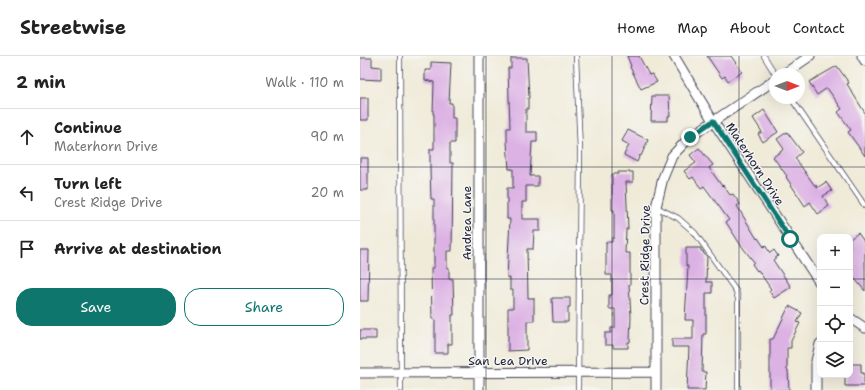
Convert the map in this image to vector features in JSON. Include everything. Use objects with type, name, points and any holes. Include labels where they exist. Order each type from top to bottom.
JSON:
[{"type":"street","name":"Andrea Lane","points":[[479,56],[480,390]]},
{"type":"street","name":"Materhorn Drive","points":[[674,56],[713,121],[817,278]]},
{"type":"street","points":[[793,68],[810,56]]},
{"type":"street","points":[[862,56],[865,61]]},
{"type":"street","name":"Crest Ridge Drive","points":[[656,390],[656,207],[663,178],[672,156],[690,137],[769,84]]},
{"type":"street","points":[[853,320],[865,328]]},
{"type":"street","points":[[816,390],[817,357]]},
{"type":"street","name":"San Lea Drive","points":[[360,373],[656,372]]},
{"type":"lane","points":[[400,56],[401,390]]},
{"type":"lane","points":[[576,56],[580,151],[578,390]]},
{"type":"lane","points":[[764,56],[771,68]]},
{"type":"lane","points":[[795,104],[865,206]]},
{"type":"lane","points":[[656,207],[678,218],[695,233],[736,290],[738,299],[738,390]]},
{"type":"building","points":[[627,56],[639,56],[649,75],[652,74],[657,82],[641,89],[630,67],[631,66]]},
{"type":"building","points":[[707,56],[731,56],[742,72],[728,81],[725,76],[722,78]]},
{"type":"building","points":[[360,58],[372,58],[372,66],[381,67],[381,80],[360,79]]},
{"type":"building","points":[[511,58],[527,58],[529,98],[528,109],[526,109],[526,132],[537,132],[537,142],[532,142],[530,176],[538,176],[538,186],[526,186],[526,202],[522,202],[522,219],[540,219],[540,231],[534,231],[533,249],[527,249],[528,298],[534,298],[534,321],[527,321],[527,350],[508,351],[508,308],[513,308],[513,290],[510,290],[510,278],[507,278],[510,219],[507,219],[507,188],[513,188],[513,169],[509,169],[507,142],[507,128],[510,128],[508,68],[511,68]]},
{"type":"building","points":[[431,62],[451,63],[449,103],[452,103],[452,118],[455,118],[455,143],[450,143],[450,163],[453,163],[452,251],[447,251],[447,268],[449,268],[449,279],[453,279],[454,315],[452,315],[452,344],[448,344],[448,353],[435,353],[435,319],[432,319],[431,268],[434,268],[434,199],[431,199],[430,149],[434,149],[434,82],[425,80],[425,70],[431,70]]},
{"type":"building","points":[[837,66],[849,83],[847,84],[865,113],[865,156],[848,132],[851,130],[838,112],[842,109],[827,88],[817,95],[809,82]]},
{"type":"building","points":[[652,96],[669,96],[670,116],[668,116],[668,121],[651,121]]},
{"type":"building","points":[[360,98],[368,98],[368,120],[360,120]]},
{"type":"building","points":[[764,110],[778,132],[763,142],[758,134],[762,132],[753,118]]},
{"type":"building","points":[[628,130],[648,140],[637,162],[624,155],[629,145],[622,141]]},
{"type":"building","points":[[787,132],[802,152],[795,158],[815,186],[816,185],[817,188],[826,182],[832,191],[823,196],[829,206],[818,214],[810,202],[805,206],[786,177],[787,176],[773,157],[784,149],[777,139]]},
{"type":"building","points":[[699,148],[713,165],[709,168],[722,186],[723,185],[730,195],[733,194],[740,204],[737,206],[757,239],[758,238],[764,247],[765,245],[770,253],[774,250],[778,256],[773,260],[791,287],[774,298],[769,291],[771,289],[752,264],[754,262],[726,222],[729,220],[704,186],[701,188],[693,177],[690,179],[684,171],[696,163],[690,155]]},
{"type":"building","points":[[360,158],[368,158],[368,190],[360,190]]},
{"type":"building","points":[[618,172],[633,172],[633,182],[626,182],[628,229],[626,229],[625,253],[630,253],[629,285],[631,316],[630,342],[628,342],[628,348],[613,348],[613,345],[605,345],[605,333],[611,333],[611,328],[615,328],[615,309],[609,309],[609,295],[612,295],[612,275],[606,275],[606,242],[612,242],[612,238],[614,238],[612,174],[618,174]]},
{"type":"building","points":[[858,233],[865,243],[865,291],[853,277],[853,237]]},
{"type":"building","points":[[686,248],[701,248],[701,251],[703,251],[707,256],[706,282],[712,282],[712,293],[706,293],[706,334],[703,334],[702,372],[706,372],[705,390],[687,390],[689,347],[672,347],[672,339],[693,339],[693,320],[685,320],[688,266],[686,266]]},
{"type":"building","points":[[360,250],[369,250],[368,301],[360,301]]},
{"type":"building","points":[[552,298],[570,298],[570,307],[568,307],[568,322],[553,322]]},
{"type":"building","points":[[789,306],[802,313],[797,322],[800,323],[791,341],[791,348],[787,348],[789,390],[770,390],[770,339],[773,339]]},
{"type":"building","points":[[360,330],[376,330],[376,339],[360,339]]},
{"type":"building","points":[[853,364],[861,364],[861,373],[864,373],[864,386],[845,386],[845,378],[853,378]]},
{"type":"route","points":[[690,137],[713,121],[790,239]]}]
